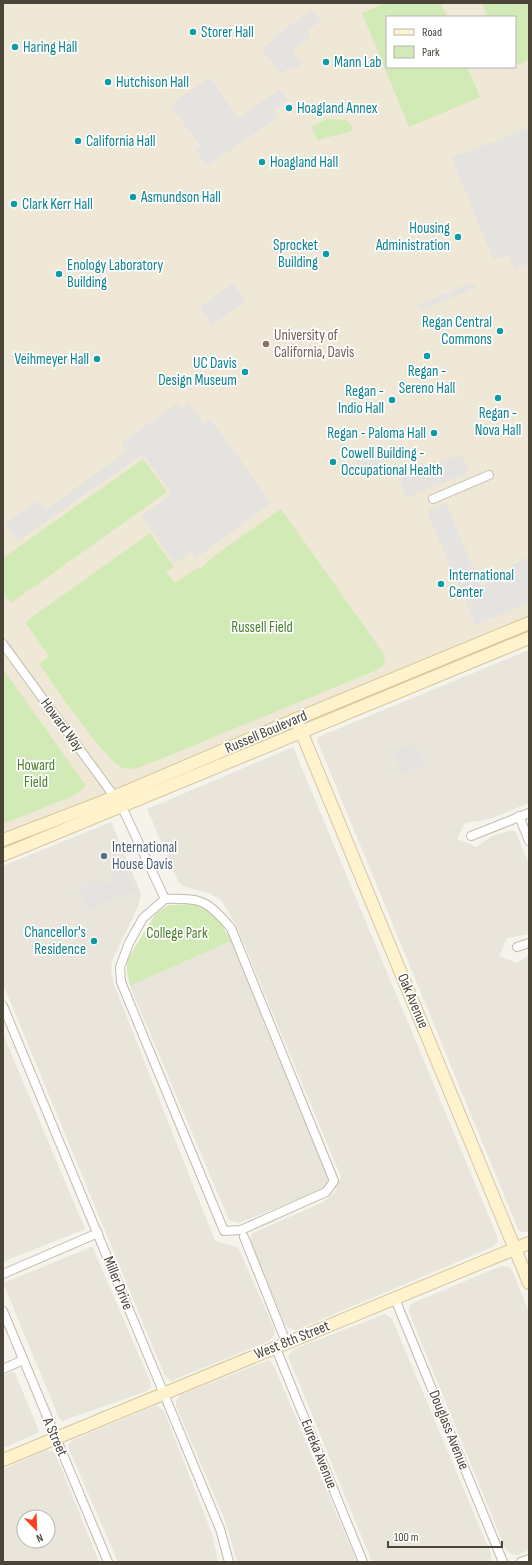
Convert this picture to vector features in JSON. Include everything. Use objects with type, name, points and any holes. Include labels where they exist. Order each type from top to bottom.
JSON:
[{"type":"main road","name":"Russell Boulevard","points":[[3,855],[296,720],[529,623]]},
{"type":"main road","name":"Russell Boulevard","points":[[3,840],[118,802],[301,732],[529,638]]},
{"type":"main road","points":[[382,698],[383,691],[401,682],[404,675]]},
{"type":"main road","name":"Oak Avenue","points":[[296,720],[529,1284]]},
{"type":"main road","name":"West 8th Street","points":[[3,1460],[281,1344],[395,1299],[529,1243]]},
{"type":"street","points":[[433,499],[490,475]]},
{"type":"street","name":"Howard Way","points":[[3,644],[118,802]]},
{"type":"street","points":[[118,802],[165,899]]},
{"type":"street","points":[[471,836],[529,813]]},
{"type":"street","points":[[519,816],[529,841]]},
{"type":"street","points":[[183,898],[204,901],[213,908],[231,928],[334,1180],[326,1192],[241,1230],[224,1230],[121,982],[120,967],[129,943],[144,918],[165,899],[183,898]]},
{"type":"street","points":[[517,947],[529,943]]},
{"type":"street","name":"Miller Drive","points":[[3,1006],[220,1529],[229,1562]]},
{"type":"street","points":[[3,1274],[98,1233]]},
{"type":"street","name":"Eureka Avenue","points":[[244,1237],[281,1344],[363,1562]]},
{"type":"street","name":"Douglass Avenue","points":[[395,1299],[503,1562]]},
{"type":"street","name":"A Street","points":[[3,1311],[108,1562]]},
{"type":"street","points":[[3,1369],[23,1360]]},
{"type":"street","points":[[521,1562],[529,1559]]},
{"type":"shaded area","name":"University of California, Davis","points":[[3,3],[529,3],[529,620],[3,836]]},
{"type":"shaded area","points":[[312,10],[321,20],[307,31],[311,37],[292,51],[302,64],[295,69],[288,69],[280,74],[262,49],[274,40],[272,38]]},
{"type":"shaded area","points":[[210,78],[239,118],[280,89],[288,100],[274,110],[279,117],[207,166],[195,149],[200,146],[171,106],[179,100],[178,98]]},
{"type":"shaded area","points":[[529,127],[529,265],[515,270],[508,255],[495,260],[493,259],[451,156],[459,153],[466,153]]},
{"type":"shaded area","points":[[233,283],[245,302],[212,325],[200,307]]},
{"type":"shaded area","points":[[470,283],[477,287],[422,310],[422,308],[415,306]]},
{"type":"shaded area","points":[[178,403],[181,408],[189,403],[203,424],[211,419],[271,503],[196,558],[192,552],[175,563],[141,516],[172,494],[143,454],[18,541],[5,524],[38,500],[46,510],[126,451],[121,443]]},
{"type":"shaded area","points":[[374,446],[383,466],[362,475],[353,455]]},
{"type":"shaded area","points":[[461,454],[469,472],[406,498],[399,479]]},
{"type":"shaded area","points":[[446,503],[481,587],[512,574],[509,566],[529,557],[529,603],[475,625],[427,511]]},
{"type":"shaded area","points":[[529,650],[529,803],[490,819],[465,823],[457,839],[476,847],[492,836],[512,830],[516,833],[529,864],[529,934],[507,938],[499,956],[517,963],[529,955],[529,1232],[522,1232],[518,1229],[317,740],[318,737]]},
{"type":"shaded area","points":[[416,743],[424,764],[401,773],[393,752]]},
{"type":"shaded area","points":[[293,747],[497,1236],[497,1242],[493,1247],[296,1330],[285,1325],[251,1243],[251,1234],[325,1201],[334,1193],[341,1177],[236,925],[221,900],[209,893],[182,886],[178,881],[147,809]]},
{"type":"shaded area","points":[[111,822],[141,893],[138,907],[112,961],[111,971],[114,984],[215,1241],[238,1247],[274,1328],[275,1334],[269,1341],[171,1381],[165,1376],[3,984],[3,866]]},
{"type":"shaded area","points":[[125,868],[135,890],[88,909],[78,888],[100,879],[104,886],[114,882],[111,874]]},
{"type":"shaded area","points":[[231,941],[328,1177],[323,1189],[239,1223],[229,1220],[130,986]]},
{"type":"shaded area","points":[[3,1034],[85,1229],[3,1262]]},
{"type":"shaded area","points":[[91,1247],[93,1248],[150,1381],[151,1387],[145,1392],[62,1421],[59,1418],[3,1283]]},
{"type":"shaded area","points":[[501,1266],[508,1267],[512,1270],[529,1312],[529,1550],[517,1555],[511,1554],[505,1548],[409,1312],[410,1305],[415,1302]]},
{"type":"shaded area","points":[[385,1314],[392,1319],[491,1554],[491,1562],[372,1562],[288,1356],[294,1349]]},
{"type":"shaded area","points":[[269,1360],[274,1366],[357,1562],[237,1562],[226,1523],[176,1406],[176,1401],[180,1395]]},
{"type":"shaded area","points":[[14,1371],[39,1431],[36,1434],[3,1448],[3,1376]]},
{"type":"shaded area","points":[[157,1406],[164,1411],[204,1513],[213,1537],[218,1562],[118,1562],[69,1449],[68,1445],[73,1440]]},
{"type":"shaded area","points":[[46,1450],[53,1451],[56,1455],[99,1562],[3,1562],[3,1469]]},
{"type":"green space","points":[[387,3],[441,3],[447,16],[386,16],[386,68],[467,68],[480,97],[409,127],[362,13]]},
{"type":"green space","points":[[482,3],[529,3],[529,59],[521,65],[516,63],[516,16],[488,16]]},
{"type":"green space","points":[[327,119],[346,120],[352,126],[352,131],[318,140],[311,127]]},
{"type":"green space","points":[[143,459],[167,492],[11,603],[3,592],[3,558]]},
{"type":"green space","name":"Russell Field","points":[[281,509],[384,654],[385,662],[377,670],[156,761],[131,769],[123,768],[115,763],[67,704],[39,664],[49,656],[25,622],[150,533],[174,567],[166,572],[175,583],[199,567],[201,569],[210,559]]},
{"type":"green space","name":"Howard Field","points":[[3,669],[86,786],[73,796],[3,824]]},
{"type":"green space","name":"College Park","points":[[197,904],[213,914],[231,941],[130,986],[127,972],[127,960],[156,913],[169,905]]},
{"type":"place","name":"Storer Hall","points":[[193,32]]},
{"type":"place","name":"Haring Hall","points":[[15,47]]},
{"type":"place","name":"Mann Lab","points":[[326,62]]},
{"type":"place","name":"Hutchison Hall","points":[[108,82]]},
{"type":"place","name":"Hoagland Annex","points":[[289,108]]},
{"type":"place","name":"California Hall","points":[[78,141]]},
{"type":"place","name":"Hoagland Hall","points":[[262,162]]},
{"type":"place","name":"Asmundson Hall","points":[[133,197]]},
{"type":"place","name":"Clark Kerr Hall","points":[[14,204]]},
{"type":"place","name":"Housing Administration","points":[[458,237]]},
{"type":"place","name":"Sprocket Building","points":[[326,254]]},
{"type":"place","name":"Enology Laboratory Building","points":[[59,274]]},
{"type":"place","name":"Regan Central Commons","points":[[500,331]]},
{"type":"place","name":"University of California, Davis","points":[[266,344]]},
{"type":"place","name":"Regan - Sereno Hall","points":[[427,356]]},
{"type":"place","name":"Veihmeyer Hall","points":[[97,359]]},
{"type":"place","name":"UC Davis Design Museum","points":[[245,372]]},
{"type":"place","name":"Regan - Nova Hall","points":[[498,398]]},
{"type":"place","name":"Regan - Indio Hall","points":[[392,400]]},
{"type":"place","name":"Regan - Paloma Hall","points":[[434,433]]},
{"type":"place","name":"Cowell Building - Occupational Health","points":[[333,462]]},
{"type":"place","name":"International Center","points":[[441,584]]},
{"type":"place","name":"International House Davis","points":[[104,856]]},
{"type":"place","name":"Chancellor's Residence","points":[[94,941]]}]
